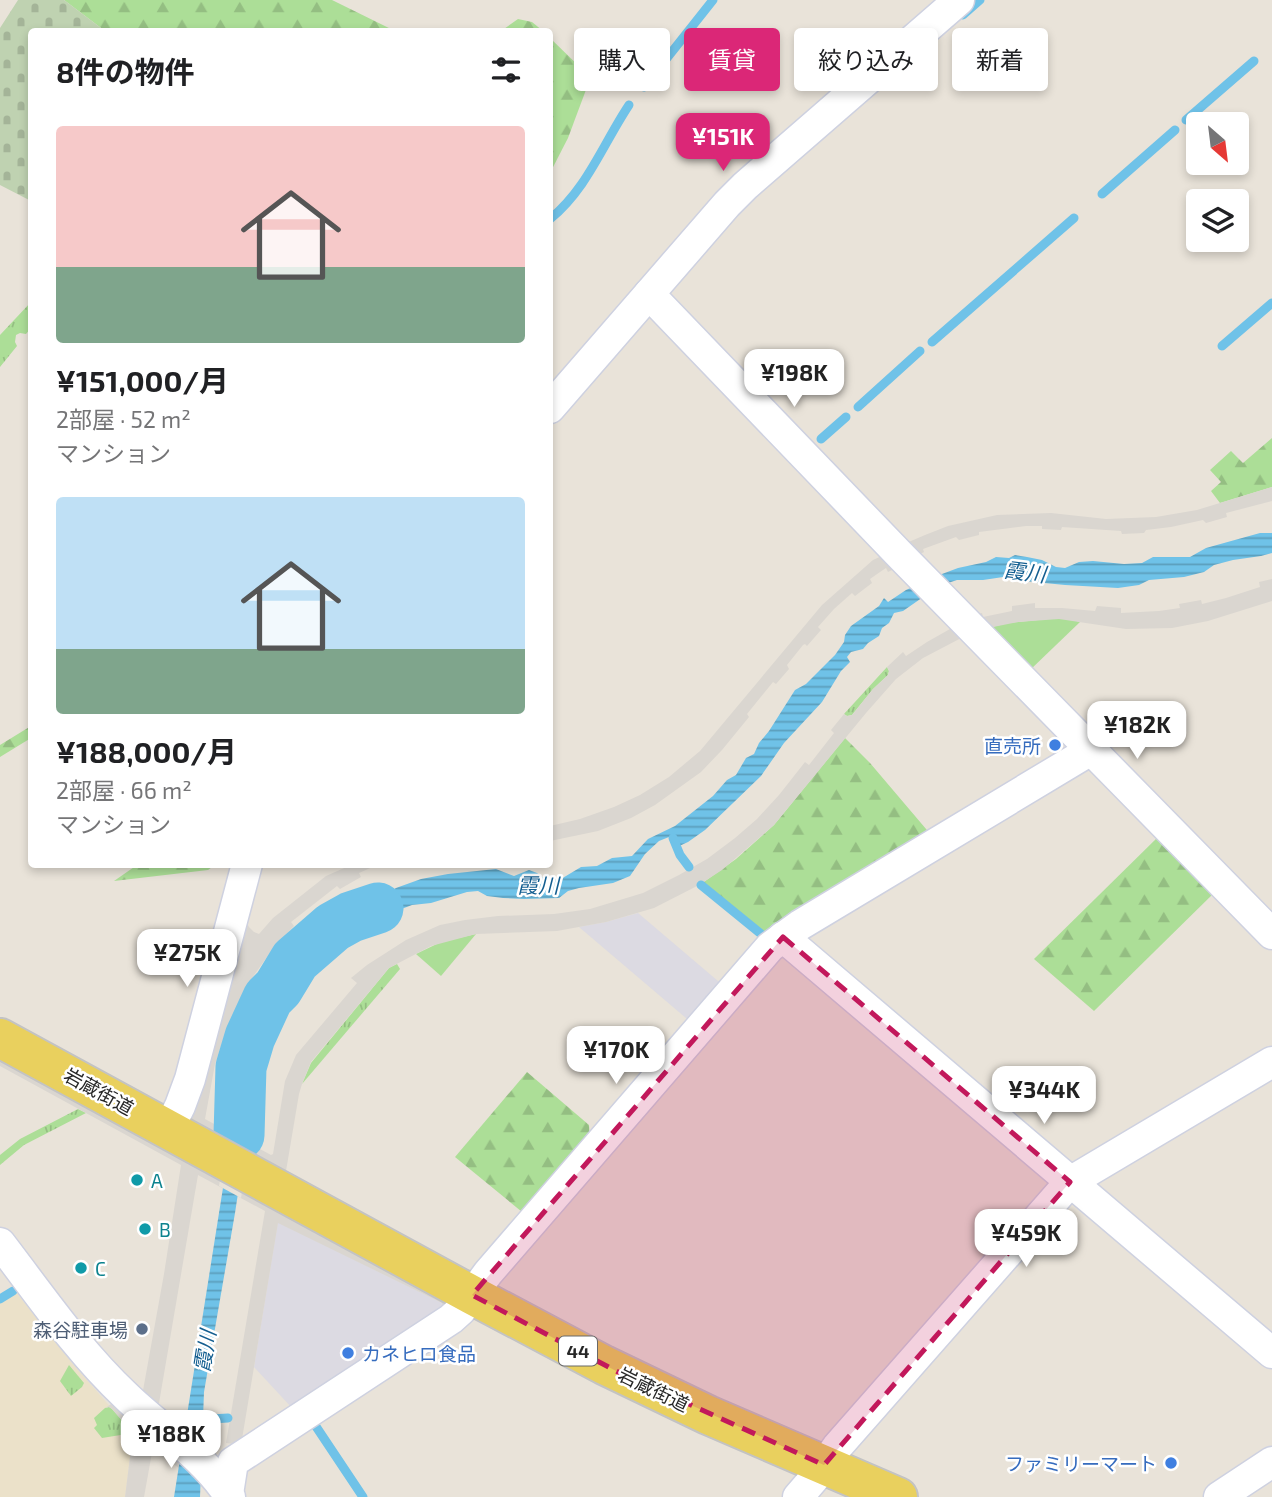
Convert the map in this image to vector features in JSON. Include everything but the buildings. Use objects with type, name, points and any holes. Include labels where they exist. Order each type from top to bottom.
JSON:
[{"type":"main road","name":"岩蔵街道","points":[[0,1038],[471,1295],[620,1373],[708,1415],[898,1497]]},
{"type":"street","points":[[553,405],[745,186],[959,0]]},
{"type":"street","points":[[649,294],[904,559],[1272,934]]},
{"type":"street","points":[[226,1492],[233,1462],[461,1310],[488,1273],[770,947],[1091,751]]},
{"type":"street","points":[[183,1138],[180,1106],[190,1079],[246,868]]},
{"type":"street","points":[[783,937],[1272,1353]]},
{"type":"street","points":[[797,1497],[846,1437],[1070,1182],[1272,1062]]},
{"type":"street","points":[[0,1243],[91,1360],[127,1398],[203,1465],[226,1492]]},
{"type":"street","points":[[1219,1497],[1272,1462]]},
{"type":"highlighted area","points":[[783,937],[1070,1182],[824,1465],[620,1373],[472,1295]]},
{"type":"shaded area","points":[[1272,487],[1272,501],[1226,513],[1227,517],[1206,523],[1203,520],[1146,530],[1144,533],[1122,534],[1121,531],[1062,527],[1061,530],[1042,529],[1042,526],[1026,526],[979,532],[979,535],[959,540],[956,537],[923,549],[924,552],[918,555],[904,544],[948,526],[997,515],[1051,513],[1106,519],[1156,517],[1197,510]]},
{"type":"shaded area","points":[[886,554],[896,568],[888,572],[886,568],[870,579],[872,583],[855,596],[852,593],[834,609],[818,627],[821,630],[807,646],[803,645],[787,665],[789,669],[776,684],[773,682],[747,714],[749,717],[701,772],[655,805],[631,818],[598,831],[553,840],[553,825],[580,819],[640,795],[669,777],[700,751],[822,605],[873,560]]},
{"type":"shaded area","points":[[1272,579],[1272,601],[1208,621],[1172,628],[1126,629],[1059,619],[1018,622],[988,628],[978,614],[982,613],[983,617],[1012,611],[1012,606],[1035,603],[1035,608],[1095,611],[1097,606],[1121,608],[1121,613],[1159,611],[1180,608],[1179,604],[1201,600],[1202,604],[1226,598],[1260,587],[1259,582]]},
{"type":"shaded area","points":[[951,624],[965,636],[923,658],[896,679],[774,825],[722,870],[654,908],[606,922],[557,931],[476,934],[431,946],[389,968],[311,1062],[299,1094],[286,1171],[466,1270],[481,1269],[470,1274],[194,1126],[189,1119],[244,918],[249,927],[259,934],[273,918],[326,876],[344,868],[370,868],[359,873],[361,877],[340,889],[337,886],[291,922],[294,926],[274,947],[252,978],[228,1025],[215,1064],[205,1119],[271,1155],[285,1081],[296,1055],[357,983],[351,978],[367,965],[406,940],[440,925],[498,916],[554,914],[590,909],[643,893],[707,859],[757,819],[805,762],[809,765],[834,733],[831,730],[844,714],[852,715],[888,675],[887,667],[903,652],[906,656],[950,629],[948,625]]},
{"type":"shaded area","points":[[638,913],[725,987],[693,1024],[579,927]]},
{"type":"shaded area","points":[[0,1054],[449,1299],[443,1313],[442,1303],[278,1223],[241,1445],[226,1443],[265,1211],[198,1175],[158,1409],[142,1396],[181,1165],[0,1066]]},
{"type":"shaded area","name":"カネヒロ食品","points":[[278,1222],[442,1303],[443,1313],[293,1409],[254,1367]]},
{"type":"shaded area","points":[[16,1292],[72,1363],[133,1433],[125,1497],[0,1497],[0,1302]]},
{"type":"shaded area","points":[[113,1403],[220,1497],[210,1497],[208,1492],[153,1447],[144,1497],[125,1497],[133,1433],[112,1409],[105,1408]]},
{"type":"green space","points":[[18,0],[64,0],[101,28],[28,28],[28,199],[0,185],[0,28]]},
{"type":"green space","points":[[64,0],[332,0],[389,28],[101,28]]},
{"type":"green space","points":[[518,19],[532,22],[539,28],[505,28]]},
{"type":"green space","points":[[553,41],[574,61],[574,91],[586,91],[568,138],[553,167]]},
{"type":"green space","points":[[28,305],[28,332],[16,335],[17,346],[0,367],[0,335]]},
{"type":"green space","points":[[1272,438],[1272,487],[1220,503],[1211,491],[1221,482],[1210,470],[1231,451],[1243,463]]},
{"type":"green space","points":[[1048,619],[1080,622],[1029,671],[988,628],[1008,623]]},
{"type":"green space","points":[[887,667],[888,675],[852,715],[844,714]]},
{"type":"green space","points":[[28,728],[28,740],[0,757],[0,745]]},
{"type":"green space","points":[[845,738],[932,836],[768,938],[701,884],[736,859],[774,825]]},
{"type":"green space","points":[[1160,835],[1215,892],[1094,1011],[1034,959]]},
{"type":"green space","points":[[133,868],[211,868],[208,870],[114,881]]},
{"type":"green space","points":[[476,934],[441,976],[416,954],[441,942]]},
{"type":"green space","points":[[397,964],[400,969],[302,1084],[311,1063],[389,968]]},
{"type":"green space","points":[[527,1072],[589,1125],[590,1144],[527,1216],[455,1157]]},
{"type":"green space","points":[[78,1109],[86,1113],[24,1145],[0,1165],[0,1155],[20,1139]]},
{"type":"green space","points":[[69,1365],[84,1383],[71,1396],[60,1381]]},
{"type":"green space","points":[[109,1407],[133,1433],[102,1438],[94,1428],[97,1425],[94,1418]]},
{"type":"water","points":[[1260,533],[1272,533],[1272,553],[1214,565],[1204,572],[1184,577],[1149,580],[1139,585],[1118,588],[1065,585],[1024,581],[1010,576],[957,580],[939,586],[903,611],[894,613],[879,636],[863,649],[851,652],[847,657],[850,662],[841,671],[822,702],[784,743],[761,776],[705,830],[677,847],[669,837],[659,841],[645,854],[630,876],[613,883],[568,891],[559,898],[503,898],[487,896],[478,891],[467,892],[431,903],[412,905],[374,922],[349,925],[319,938],[329,923],[350,910],[421,879],[496,869],[514,876],[529,870],[546,880],[561,879],[581,867],[597,866],[612,858],[632,856],[648,839],[675,826],[736,775],[746,758],[754,754],[795,690],[806,684],[835,655],[851,626],[879,606],[884,598],[888,602],[906,590],[942,574],[996,557],[1009,558],[1015,555],[1065,568],[1079,562],[1093,561],[1142,563],[1153,557],[1190,557],[1206,548]]},
{"type":"water","points":[[241,1067],[247,1096],[247,1134],[204,1392],[200,1497],[174,1497],[232,1131],[232,1092]]},
{"type":"pier","points":[[228,1132],[249,1143],[241,1198],[219,1186]]},
{"type":"waterway","points":[[670,54],[713,0]]},
{"type":"waterway","points":[[963,15],[980,0]]},
{"type":"waterway","points":[[1195,112],[1254,61]]},
{"type":"waterway","points":[[553,216],[584,180],[629,105]]},
{"type":"waterway","points":[[1102,194],[1175,130]]},
{"type":"waterway","points":[[932,342],[1074,218]]},
{"type":"waterway","points":[[1222,346],[1272,303]]},
{"type":"waterway","points":[[858,407],[920,351]]},
{"type":"waterway","points":[[821,439],[846,417]]},
{"type":"waterway","points":[[673,838],[689,867]]},
{"type":"waterway","points":[[701,885],[766,938]]},
{"type":"waterway","name":"霞川","points":[[239,1135],[241,1067],[250,1037],[268,998],[278,988],[295,960],[333,927],[351,917],[378,908]]},
{"type":"waterway","points":[[280,946],[295,960]]},
{"type":"waterway","points":[[0,1299],[13,1291]]},
{"type":"waterway","points":[[194,1420],[228,1418]]},
{"type":"waterway","points":[[313,1422],[363,1497]]},
{"type":"place","name":"直売所","points":[[1055,745]]},
{"type":"place","name":"A","points":[[137,1180]]},
{"type":"place","name":"B","points":[[145,1229]]},
{"type":"place","name":"C","points":[[81,1268]]},
{"type":"place","name":"森谷駐車場","points":[[142,1329]]},
{"type":"place","name":"カネヒロ食品","points":[[348,1353]]},
{"type":"place","name":"ファミリーマート","points":[[1171,1463]]}]
